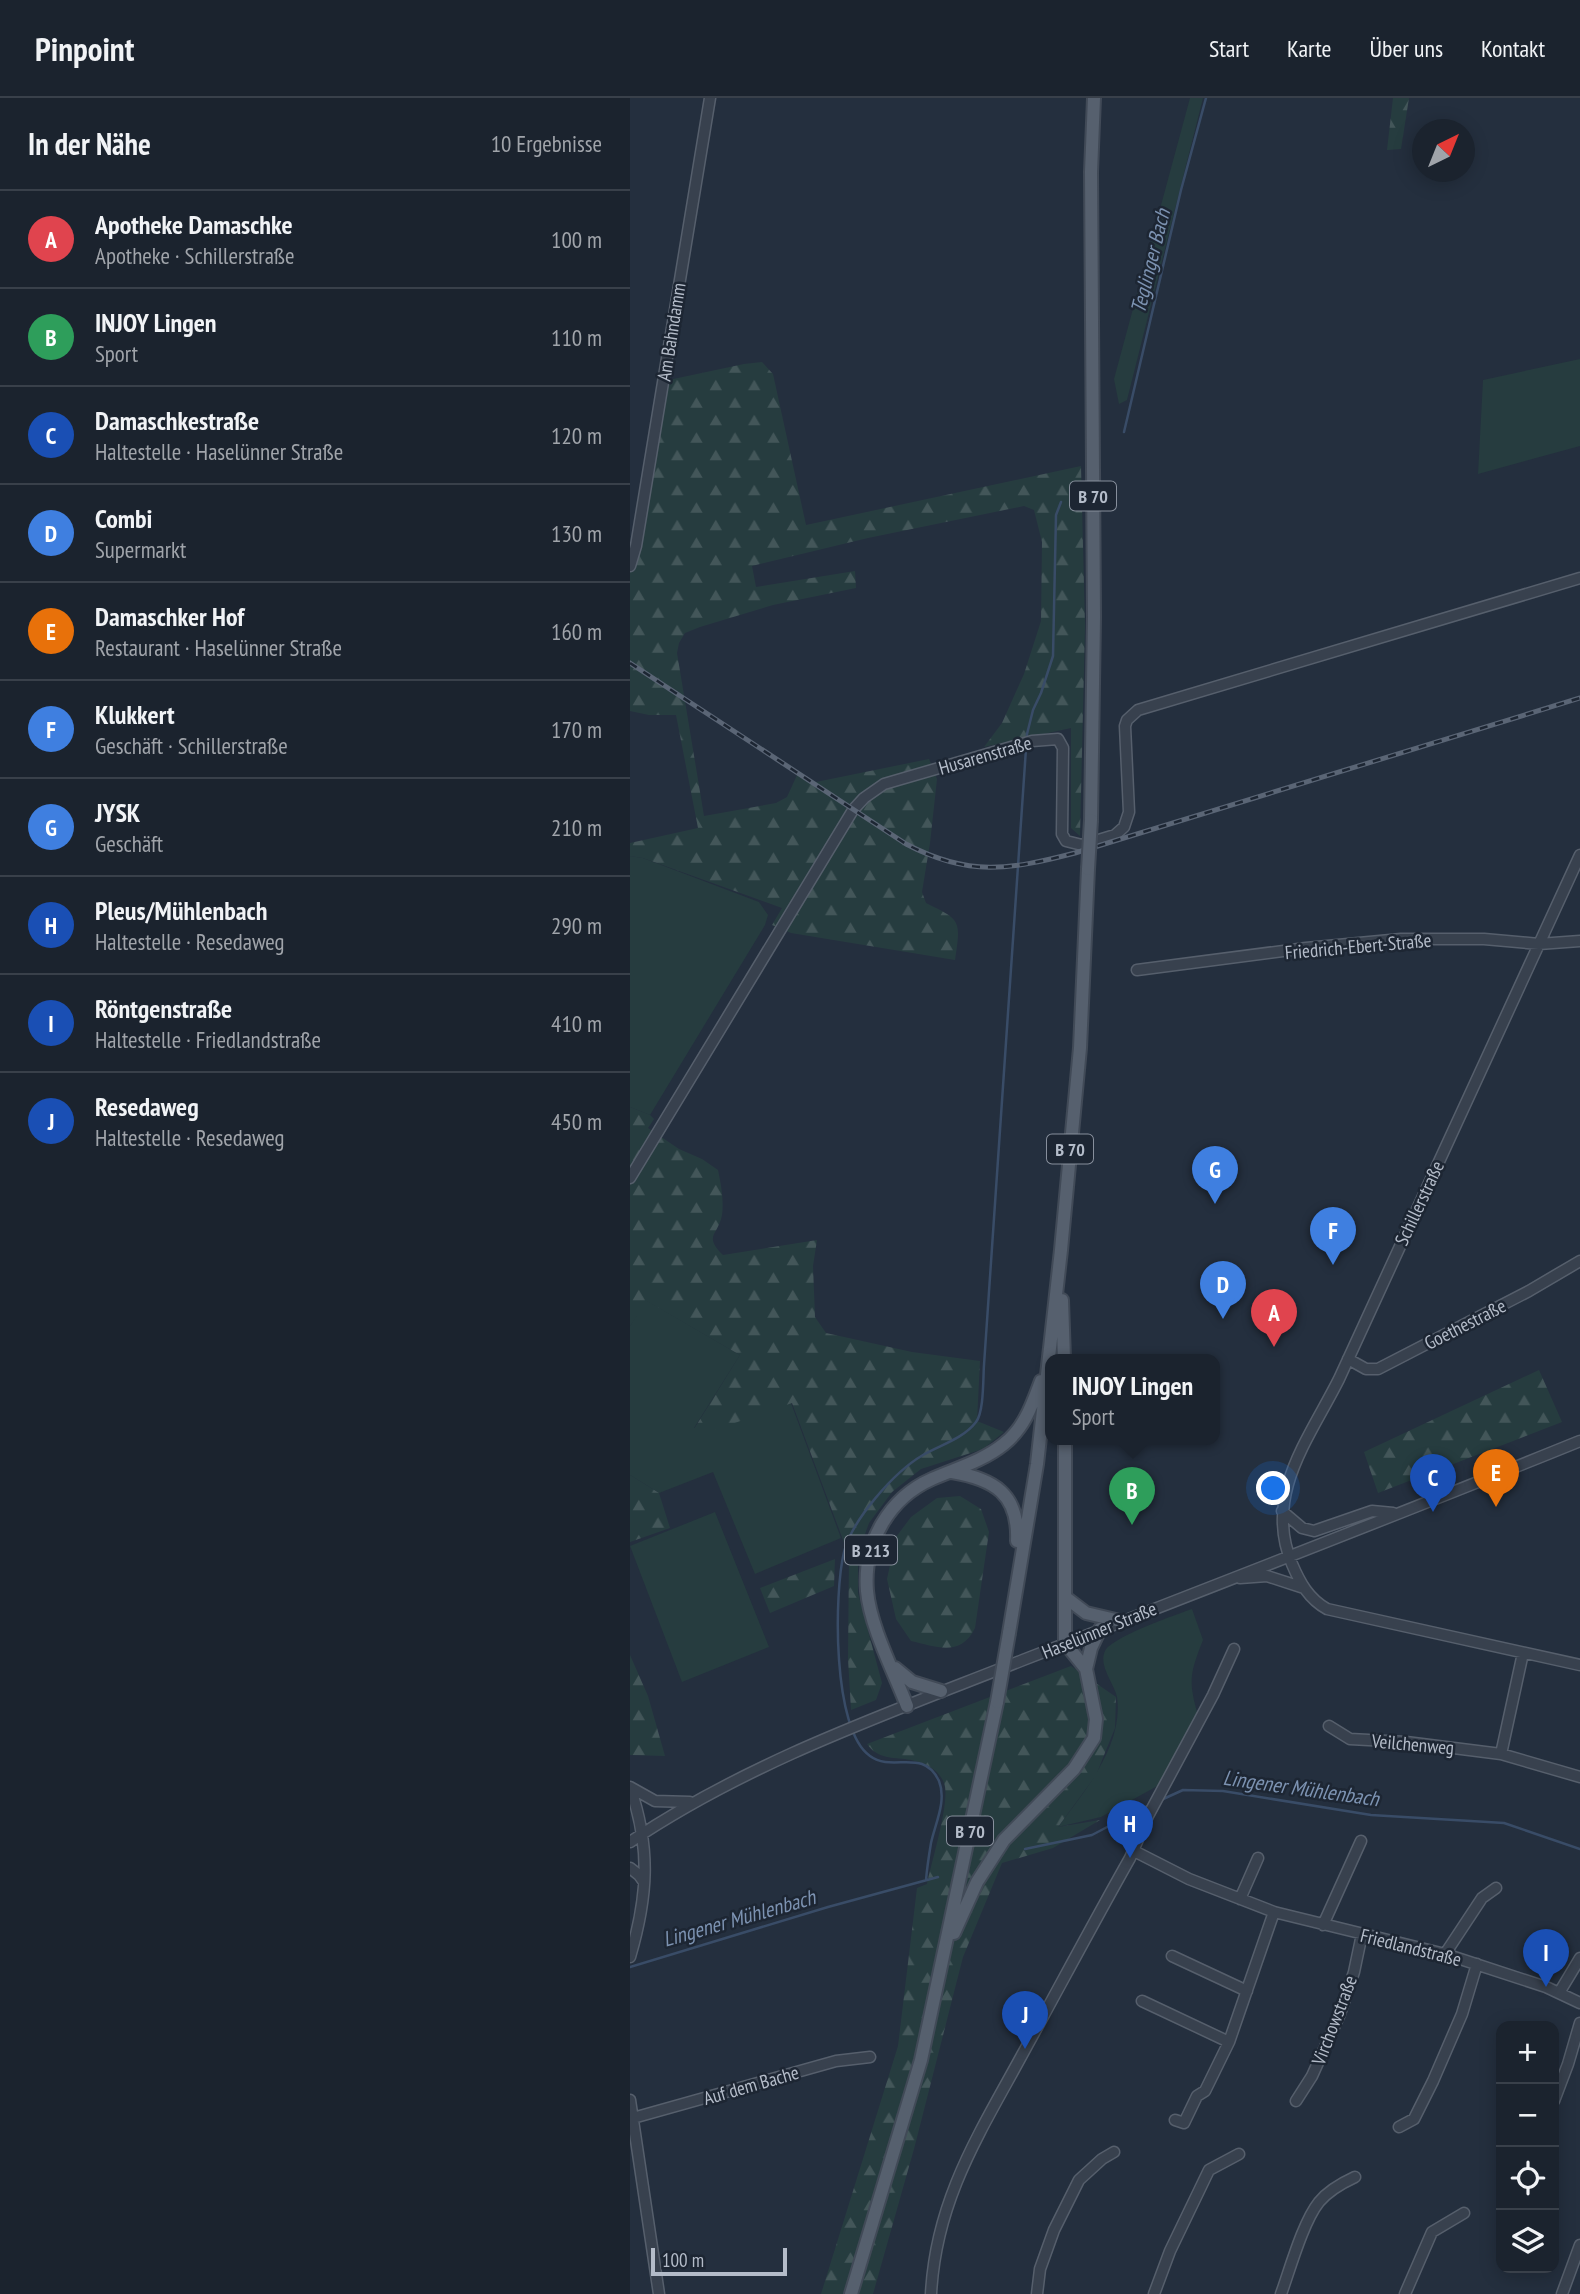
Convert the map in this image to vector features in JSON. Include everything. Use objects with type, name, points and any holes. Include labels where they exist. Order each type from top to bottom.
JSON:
[{"type":"main road","name":"B 70","points":[[1050,1354],[1082,1005],[1091,820],[1094,617],[1091,172],[1094,98]]},
{"type":"main road","name":"B 70","points":[[1061,1250],[1064,1354]]},
{"type":"main road","points":[[950,1472],[987,1455],[1016,1432],[1033,1405],[1045,1372]]},
{"type":"main road","name":"B 70","points":[[852,2291],[920,2060],[944,1959],[997,1702],[1037,1464],[1045,1395]]},
{"type":"main road","points":[[944,1959],[977,1882],[1004,1840],[1074,1769],[1094,1738],[1096,1719],[1086,1668],[1065,1643],[1065,1445]]},
{"type":"main road","points":[[950,1472],[987,1481],[1008,1500],[1018,1527],[1016,1590]]},
{"type":"main road","name":"B 213","points":[[906,1706],[872,1612],[867,1592],[867,1567],[873,1542],[882,1523],[908,1492],[950,1472]]},
{"type":"main road","points":[[1065,1597],[1086,1613],[1120,1621]]},
{"type":"main road","points":[[1086,1668],[1100,1629]]},
{"type":"main road","points":[[890,1662],[912,1682],[941,1691]]},
{"type":"street","name":"Am Bahndamm","points":[[630,566],[636,546],[710,98]]},
{"type":"street","name":"Husarenstraße","points":[[630,1178],[858,804],[884,784],[1032,741],[1058,739],[1063,748],[1062,834],[1066,841],[1082,845],[1115,835],[1124,827],[1129,812],[1125,726],[1127,719],[1138,710],[1580,578]]},
{"type":"street","name":"Schillerstraße","points":[[1304,1588],[1288,1555],[1283,1536],[1282,1498],[1295,1463],[1348,1359],[1580,855]]},
{"type":"street","name":"Friedrich-Ebert-Straße","points":[[1137,970],[1306,948],[1401,939],[1484,939],[1539,944],[1580,941]]},
{"type":"street","name":"Goethestraße","points":[[1348,1359],[1366,1369],[1378,1369],[1580,1261]]},
{"type":"street","name":"Haselünner Straße","points":[[630,1842],[694,1802],[783,1756],[941,1691],[1580,1441]]},
{"type":"street","points":[[1282,1511],[1302,1528],[1314,1531],[1372,1511],[1397,1513]]},
{"type":"street","points":[[1228,1580],[1267,1576],[1304,1588],[1316,1603],[1327,1609],[1580,1665]]},
{"type":"street","points":[[931,2294],[932,2268],[940,2227],[951,2193],[989,2111],[1134,1851],[1149,1814],[1213,1695],[1234,1649]]},
{"type":"street","points":[[1501,1754],[1523,1653]]},
{"type":"street","name":"Veilchenweg","points":[[1329,1726],[1350,1739],[1406,1742],[1501,1754],[1580,1777]]},
{"type":"street","points":[[630,1787],[656,1801],[694,1802]]},
{"type":"street","points":[[630,1787],[643,1833],[644,1883],[638,1931],[630,1957]]},
{"type":"street","points":[[1323,1925],[1361,1841]]},
{"type":"street","name":"Friedlandstraße","points":[[1134,1851],[1189,1879],[1274,1912],[1445,1954],[1559,1993],[1580,2003]]},
{"type":"street","points":[[1240,1899],[1258,1858]]},
{"type":"street","points":[[630,1868],[644,1883]]},
{"type":"street","points":[[1445,1954],[1482,1898],[1496,1888]]},
{"type":"street","points":[[1175,2120],[1184,2123],[1197,2096],[1205,2091],[1229,2042],[1274,1912]]},
{"type":"street","name":"Virchowstraße","points":[[1297,2101],[1312,2076],[1340,2014],[1354,1972],[1362,1934]]},
{"type":"street","points":[[1172,1956],[1247,1991]]},
{"type":"street","points":[[1559,1993],[1580,1958]]},
{"type":"street","points":[[1399,2127],[1414,2119],[1433,2081],[1462,2014],[1477,1964]]},
{"type":"street","points":[[1142,2001],[1229,2042]]},
{"type":"street","points":[[1559,2088],[1580,2023]]},
{"type":"street","name":"Auf dem Bache","points":[[633,2118],[836,2061],[870,2057]]},
{"type":"street","points":[[630,2100],[659,2294]]},
{"type":"street","points":[[1037,2294],[1040,2269],[1054,2230],[1079,2180],[1114,2152]]},
{"type":"street","points":[[1154,2294],[1170,2251],[1209,2170],[1239,2154]]},
{"type":"street","points":[[1281,2294],[1319,2203],[1340,2184],[1355,2176]]},
{"type":"street","points":[[1405,2294],[1432,2232],[1464,2213]]},
{"type":"street","points":[[1562,2294],[1580,2245]]},
{"type":"green space","points":[[1190,98],[1203,98],[1127,400],[1119,404],[1114,379]]},
{"type":"green space","points":[[1393,98],[1409,98],[1401,149],[1387,150]]},
{"type":"green space","points":[[1580,359],[1580,446],[1478,474],[1483,380]]},
{"type":"green space","points":[[762,362],[773,374],[806,525],[1081,466],[1085,626],[1080,836],[1071,828],[1071,728],[984,747],[1002,723],[1024,674],[1041,621],[1042,542],[1034,510],[1024,506],[868,538],[752,566],[756,587],[855,571],[856,588],[773,605],[700,627],[685,633],[679,643],[677,653],[704,816],[776,803],[787,797],[798,773],[816,782],[929,759],[937,779],[922,892],[926,903],[946,913],[956,923],[958,937],[955,960],[791,933],[772,925],[782,908],[643,858],[630,856],[630,843],[698,828],[676,715],[649,715],[630,711],[630,569],[664,381]]},
{"type":"green space","points":[[630,856],[643,858],[759,902],[768,915],[765,925],[650,1115],[630,1107]]},
{"type":"green space","points":[[630,1107],[654,1119],[648,1128],[718,1170],[723,1210],[713,1239],[723,1255],[817,1240],[813,1266],[815,1317],[826,1333],[912,1352],[980,1361],[977,1421],[1004,1432],[983,1449],[921,1469],[892,1492],[869,1523],[858,1553],[858,1593],[882,1683],[876,1700],[851,1710],[848,1659],[849,1556],[792,1403],[703,1434],[694,1429],[740,1355],[647,1301],[630,1326]]},
{"type":"green space","points":[[646,1300],[740,1355],[694,1428],[791,1403],[841,1538],[755,1574],[713,1472],[659,1493],[630,1475],[630,1326]]},
{"type":"green space","points":[[1539,1370],[1562,1422],[1378,1493],[1364,1452]]},
{"type":"green space","points":[[630,1475],[659,1493],[670,1528],[630,1542]]},
{"type":"green space","points":[[960,1496],[981,1509],[989,1532],[975,1628],[963,1643],[948,1648],[911,1641],[896,1619],[887,1579],[896,1537],[911,1517],[937,1498]]},
{"type":"green space","points":[[715,1512],[769,1647],[682,1682],[630,1546]]},
{"type":"green space","points":[[835,1559],[834,1586],[770,1613],[760,1588]]},
{"type":"green space","points":[[1192,1609],[1203,1640],[1192,1677],[1198,1715],[1161,1784],[1101,1817],[1058,1827],[1100,1767],[1114,1733],[1118,1715],[1117,1697],[1105,1668],[1105,1651],[1131,1633]]},
{"type":"green space","points":[[630,1655],[648,1696],[665,1756],[630,1755]]},
{"type":"green space","points":[[1071,1666],[1116,1697],[1115,1728],[1096,1775],[1058,1827],[1100,1820],[1053,1848],[1002,1863],[963,1957],[914,2149],[873,2294],[821,2294],[898,2046],[917,1888],[927,1884],[945,1803],[944,1783],[933,1769],[917,1761],[884,1756],[867,1744]]},
{"type":"waterway","name":"Teglinger Bach","points":[[1124,432],[1181,190],[1206,98]]},
{"type":"waterway","points":[[926,1880],[931,1843],[941,1804],[939,1781],[925,1765],[879,1761],[870,1756],[858,1741],[848,1719],[842,1691],[838,1598],[844,1552],[865,1512],[900,1473],[923,1455],[965,1433],[979,1417],[983,1395],[1027,734],[1053,656],[1056,515],[1061,502]]},
{"type":"waterway","name":"Lingener Mühlenbach","points":[[1161,1800],[1183,1790],[1223,1791],[1371,1815],[1504,1823],[1580,1849]]},
{"type":"waterway","name":"Lingener Mühlenbach","points":[[1025,1849],[1092,1835],[1149,1805]]},
{"type":"waterway","name":"Lingener Mühlenbach","points":[[630,1967],[938,1877]]},
{"type":"railway","points":[[630,663],[906,844],[950,862],[989,867],[1030,863],[1075,853],[1580,698]]},
{"type":"place","name":"JYSK","points":[[1215,1204]]},
{"type":"place","name":"Klukkert","points":[[1333,1265]]},
{"type":"place","name":"Combi","points":[[1223,1319]]},
{"type":"place","name":"Apotheke Damaschke","points":[[1274,1347]]},
{"type":"place","name":"Damaschker Hof","points":[[1496,1507]]},
{"type":"place","name":"Damaschkestraße","points":[[1433,1512]]},
{"type":"place","name":"INJOY Lingen","points":[[1132,1525]]},
{"type":"place","name":"Pleus/Mühlenbach","points":[[1130,1858]]},
{"type":"place","name":"Röntgenstraße","points":[[1546,1987]]},
{"type":"place","name":"Resedaweg","points":[[1025,2049]]}]
